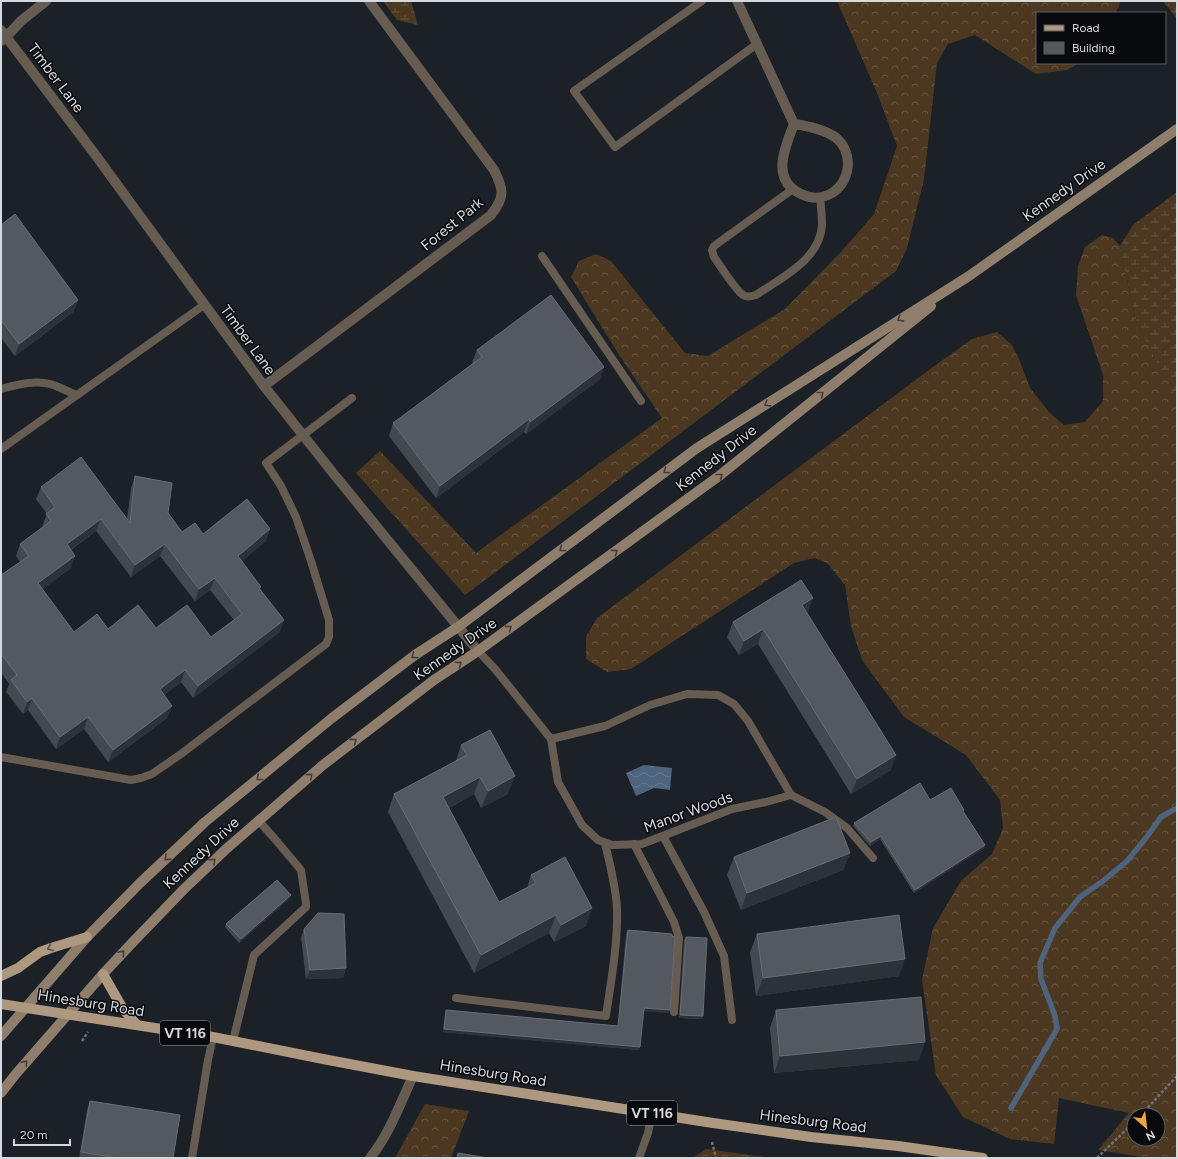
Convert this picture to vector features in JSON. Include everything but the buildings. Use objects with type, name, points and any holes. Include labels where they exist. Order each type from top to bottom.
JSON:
[{"type":"main road","name":"Kennedy Drive","points":[[1,1036],[88,937],[140,883],[205,822],[332,718],[415,655],[458,627],[697,448],[969,276],[1177,129]]},
{"type":"main road","name":"Kennedy Drive","points":[[1,1093],[103,974],[185,888],[258,820],[329,760],[434,680],[478,651],[719,476],[969,276]]},
{"type":"main road","points":[[1,976],[18,968],[40,952],[88,937]]},
{"type":"main road","points":[[103,974],[123,1009],[137,1025]]},
{"type":"main road","name":"Hinesburg Road","points":[[1,1004],[213,1037],[413,1076],[713,1123],[811,1137],[898,1146],[983,1158]]},
{"type":"street","points":[[3,36],[46,1]]},
{"type":"street","name":"Forest Park","points":[[264,386],[491,215],[498,205],[502,194],[502,187],[494,170],[369,1]]},
{"type":"street","points":[[737,1],[794,124],[783,151],[782,168],[784,176],[793,189],[806,196],[820,197],[828,195],[840,186],[847,173],[848,165],[845,150],[841,143],[829,134],[809,126],[794,124]]},
{"type":"street","name":"Timber Lane","points":[[3,36],[94,153],[264,386],[478,651]]},
{"type":"street","points":[[370,1158],[385,1137],[394,1120],[413,1076]]},
{"type":"lane","points":[[702,1],[574,91],[615,147],[757,44]]},
{"type":"lane","points":[[793,189],[714,246],[712,250],[714,257],[738,291],[744,296],[749,297],[756,295],[807,259],[820,236],[822,225],[820,197]]},
{"type":"lane","points":[[542,256],[641,401]]},
{"type":"lane","points":[[1,449],[204,305]]},
{"type":"lane","points":[[1,388],[39,382],[55,386],[76,395]]},
{"type":"lane","points":[[1,757],[131,780],[152,774],[188,749],[326,644],[329,637],[329,620],[311,562],[296,517],[281,486],[266,463],[352,398]]},
{"type":"lane","points":[[456,998],[606,1016],[616,937],[617,909],[614,881],[605,843],[598,840],[582,825],[558,782],[551,739],[495,669],[478,651]]},
{"type":"lane","points":[[551,739],[605,726],[650,705],[687,694],[718,695],[734,704],[748,721],[791,795],[825,812],[847,828],[873,858]]},
{"type":"lane","name":"Manor Woods","points":[[605,843],[612,846],[642,844],[732,809],[791,795]]},
{"type":"lane","points":[[233,1041],[254,955],[306,906],[301,870],[258,820]]},
{"type":"lane","points":[[663,836],[704,912],[724,956],[732,1020]]},
{"type":"lane","points":[[634,844],[674,922],[679,938],[674,1012]]},
{"type":"lane","points":[[192,1158],[213,1037]]},
{"type":"lane","points":[[639,1158],[648,1133],[652,1113]]},
{"type":"path","points":[[1148,1107],[1177,1076]]},
{"type":"path","points":[[1097,1158],[1126,1130]]},
{"type":"path","points":[[712,1142],[716,1158]]},
{"type":"green space","points":[[383,1],[411,1],[418,25],[397,20]]},
{"type":"green space","points":[[837,1],[1120,1],[1119,7],[1116,12],[1036,12],[1036,64],[1077,64],[1067,70],[1036,74],[975,35],[948,44],[937,63],[924,179],[907,248],[896,271],[465,595],[356,473],[380,451],[476,553],[662,418],[619,355],[571,277],[579,261],[596,254],[611,261],[685,353],[708,356],[785,309],[841,252],[874,214],[897,146],[877,93]]},
{"type":"green space","points":[[1163,1],[1177,1],[1177,19]]},
{"type":"green space","points":[[1177,192],[1177,393],[1171,389],[1136,322],[1120,246],[1133,225]]},
{"type":"green space","points":[[1102,235],[1113,238],[1120,246],[1136,322],[1171,388],[1177,393],[1177,1158],[1148,1158],[1098,1150],[1126,1117],[1126,1147],[1166,1147],[1166,1107],[1126,1107],[1126,1112],[1059,1098],[1054,1144],[1010,1139],[963,1117],[936,1075],[922,980],[933,928],[961,881],[992,854],[1003,828],[1000,800],[966,755],[904,717],[862,660],[851,626],[845,585],[827,563],[814,558],[794,563],[631,669],[607,672],[586,659],[586,637],[597,618],[972,339],[997,332],[1012,345],[1030,388],[1049,412],[1064,425],[1085,422],[1103,401],[1103,375],[1076,295],[1078,266],[1085,247]]},
{"type":"green space","points":[[425,1104],[469,1111],[451,1158],[395,1158]]},
{"type":"green space","points":[[706,1149],[772,1158],[693,1158]]},
{"type":"water","points":[[644,765],[672,768],[670,790],[654,788],[636,796],[626,773]]},
{"type":"waterway","points":[[1011,1108],[1057,1029],[1055,1016],[1041,979],[1040,963],[1055,928],[1080,897],[1103,881],[1127,861],[1161,817],[1177,808]]}]
